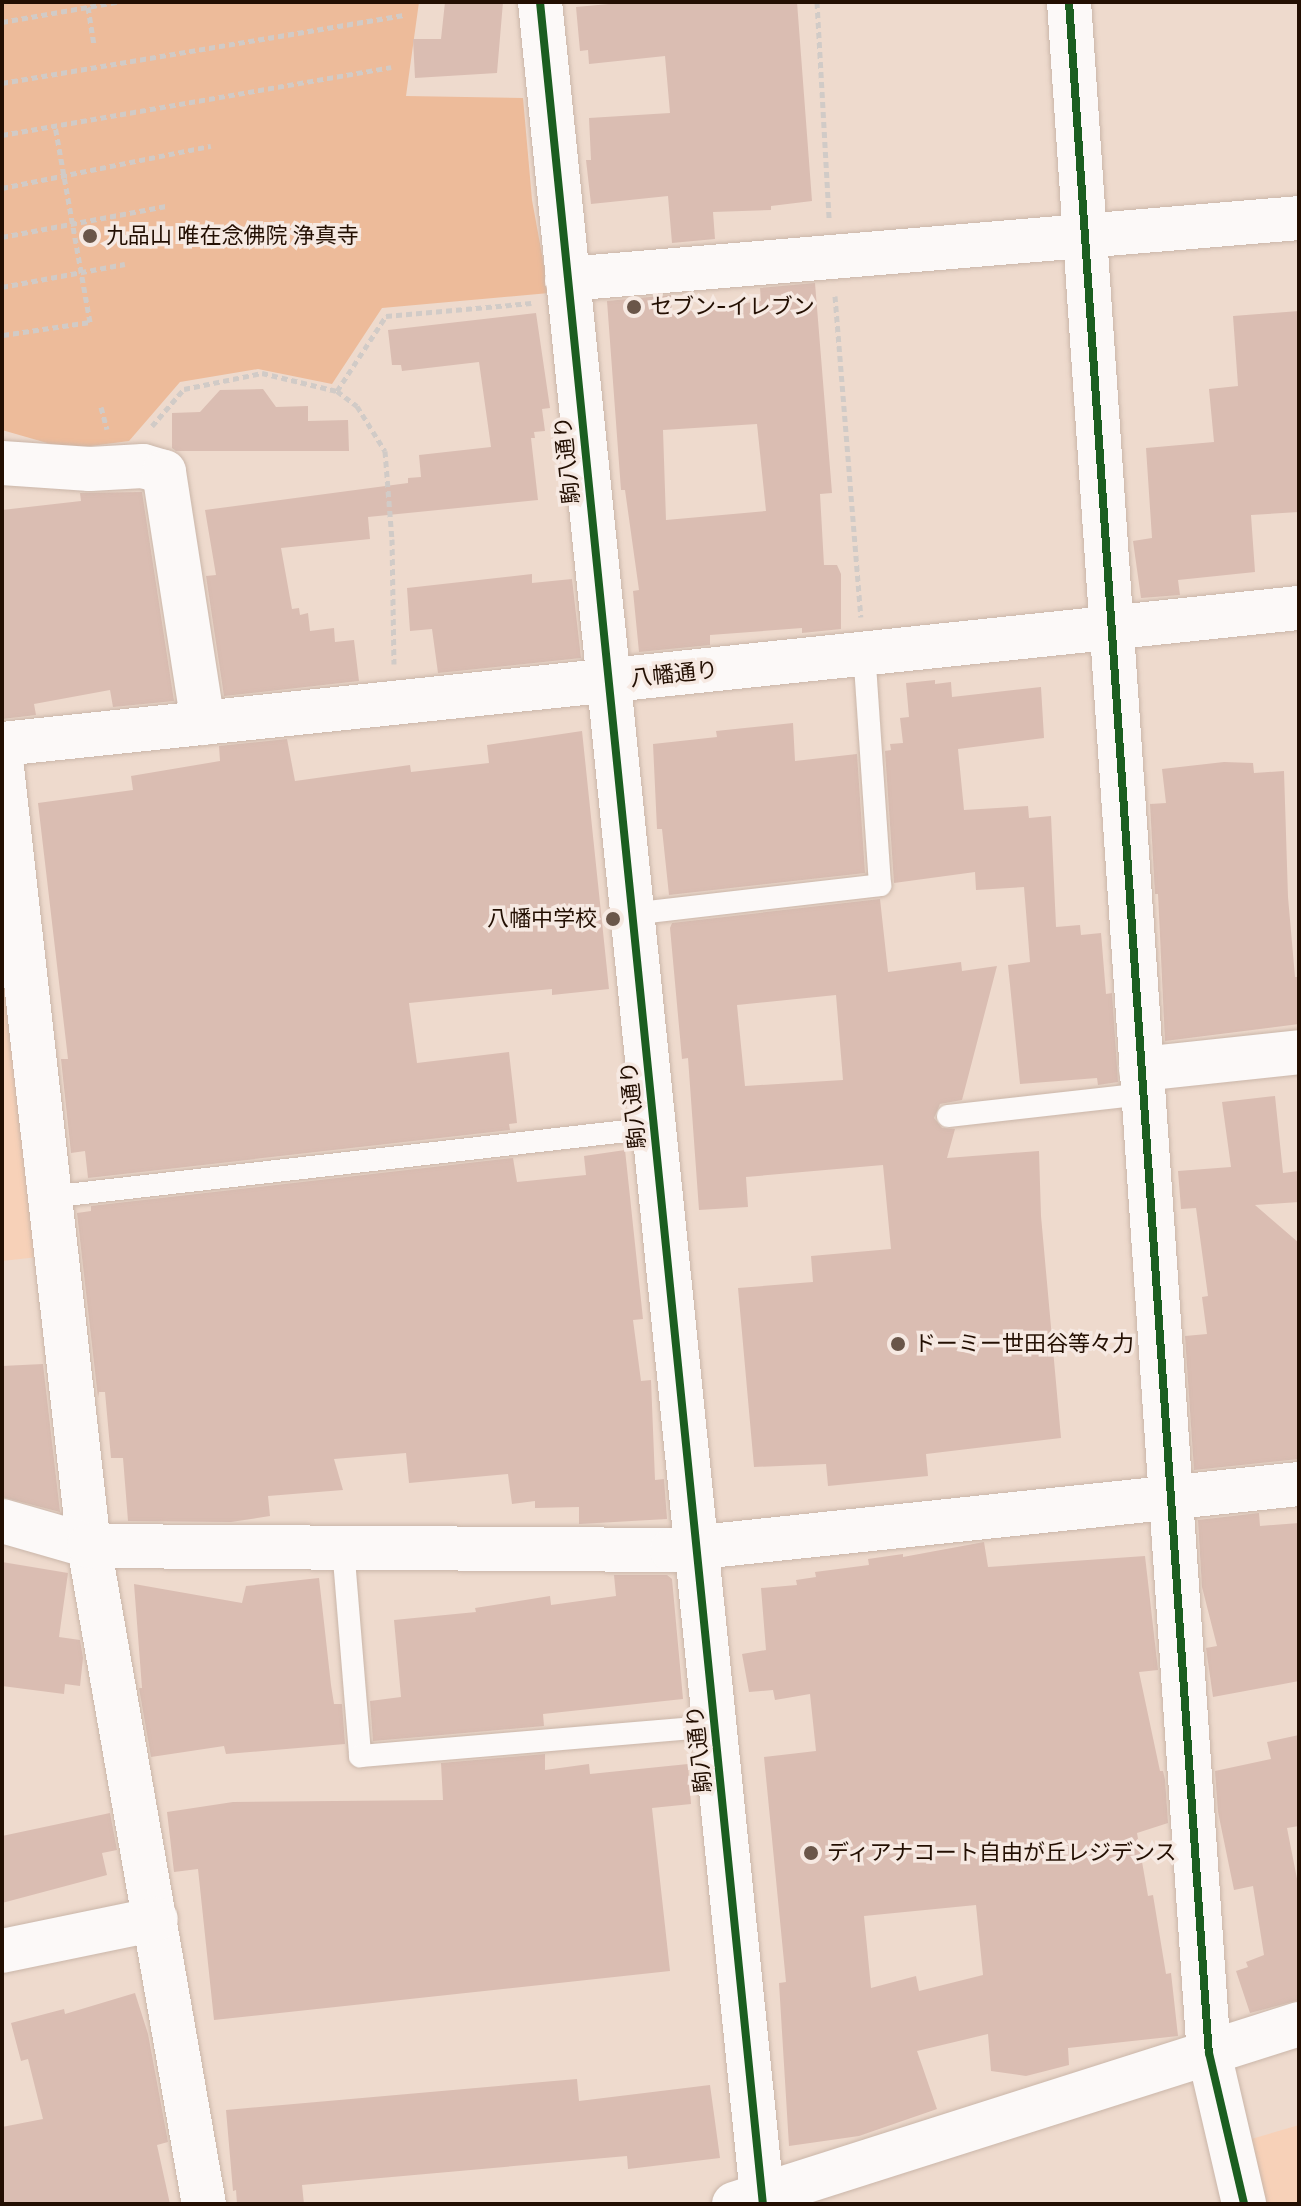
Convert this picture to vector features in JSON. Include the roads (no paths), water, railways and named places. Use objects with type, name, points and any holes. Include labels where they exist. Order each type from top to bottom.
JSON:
[{"type":"street","name":"駒八通り","points":[[540,2],[653,1128],[699,1548],[753,2201]]},
{"type":"street","points":[[1069,2],[1115,628],[1118,739],[1209,2053],[1244,2204]]},
{"type":"street","points":[[568,289],[832,257],[1299,218]]},
{"type":"street","points":[[2,463],[90,469],[143,466],[164,472],[203,723]]},
{"type":"street","name":"八幡通り","points":[[2,744],[1299,608]]},
{"type":"street","points":[[2,768],[89,1546],[204,2204]]},
{"type":"street","points":[[1142,1082],[1299,1052]]},
{"type":"street","points":[[2,1521],[89,1546],[699,1548],[1299,1484]]},
{"type":"street","points":[[2,1951],[156,1919]]},
{"type":"street","points":[[753,2201],[1299,2024]]},
{"type":"lane","points":[[631,914],[880,885],[864,653]]},
{"type":"lane","points":[[948,1116],[1142,1082]]},
{"type":"lane","points":[[49,1197],[653,1128]]},
{"type":"lane","points":[[343,1547],[360,1756],[714,1726]]},
{"type":"place","name":"九品山 唯在念佛院 浄真寺","points":[[90,236]]},
{"type":"place","name":"セブン-イレブン","points":[[634,307]]},
{"type":"place","name":"八幡中学校","points":[[613,919]]},
{"type":"place","name":"ドーミー世田谷等々力","points":[[898,1344]]},
{"type":"place","name":"ディアナコート自由が丘レジデンス","points":[[811,1853]]}]
